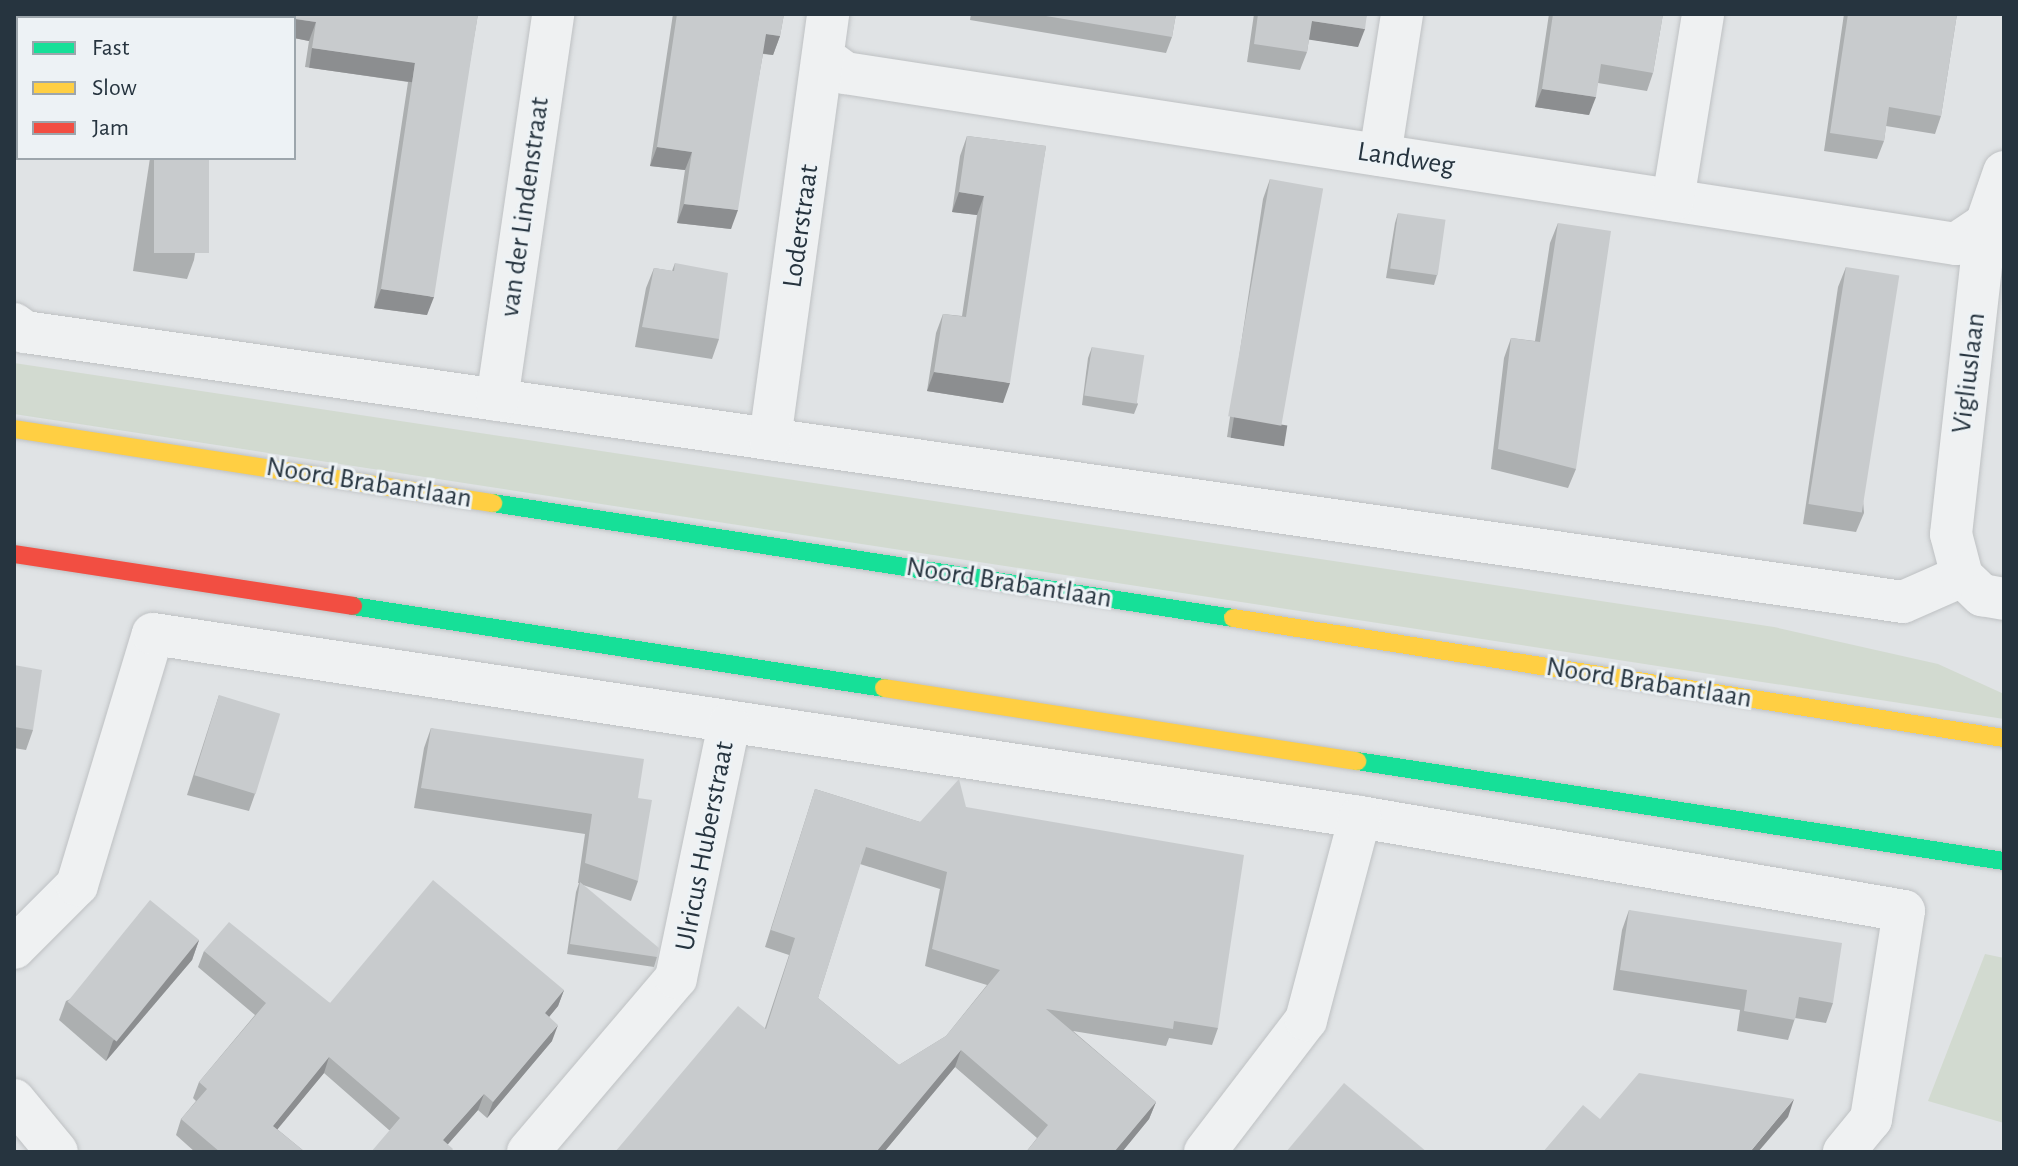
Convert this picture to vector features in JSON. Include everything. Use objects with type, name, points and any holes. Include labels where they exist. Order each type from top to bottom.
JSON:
[{"type":"main road","name":"Noord Brabantlaan","points":[[14,429],[2004,738]]},
{"type":"main road","points":[[14,554],[2004,861]]},
{"type":"street","name":"van der Lindenstraat","points":[[497,400],[553,14]]},
{"type":"street","name":"Loderstraat","points":[[770,439],[826,59],[828,14]]},
{"type":"street","points":[[1380,155],[1402,14]]},
{"type":"street","points":[[1673,200],[1703,14]]},
{"type":"street","name":"Landweg","points":[[826,59],[845,73],[1956,244],[1986,224]]},
{"type":"street","name":"Vigliuslaan","points":[[1962,576],[1951,534],[1986,224],[2004,172]]},
{"type":"street","points":[[19,328],[497,400],[1903,602],[1962,576],[1982,595],[2004,599]]},
{"type":"street","points":[[14,948],[77,885],[153,634],[729,724],[1360,817],[1904,911],[1871,1119],[1844,1152]]},
{"type":"street","name":"Ulricus Huberstraat","points":[[528,1152],[676,978],[729,724]]},
{"type":"street","points":[[1205,1152],[1306,1020],[1360,817]]},
{"type":"street","points":[[14,1100],[57,1152]]},
{"type":"shaded area","points":[[14,363],[1774,627],[1938,664],[2004,694],[2004,719],[14,414]]},
{"type":"shaded area","points":[[1985,954],[2004,958],[2004,1123],[1928,1101]]},
{"type":"building","points":[[176,14],[231,14],[231,16]]},
{"type":"building","points":[[263,14],[478,14],[434,297],[381,289],[415,63],[312,48],[316,22],[296,19],[296,16]]},
{"type":"building","points":[[677,14],[784,14],[780,36],[766,34],[738,210],[684,204],[692,152],[657,147]]},
{"type":"building","points":[[1034,14],[1176,14],[1172,37]]},
{"type":"building","points":[[1258,14],[1367,14],[1365,29],[1312,21],[1307,52],[1254,44]]},
{"type":"building","points":[[1553,14],[1663,14],[1653,73],[1601,64],[1596,97],[1542,89]]},
{"type":"building","points":[[1848,14],[1957,14],[1941,116],[1889,107],[1884,141],[1830,133]]},
{"type":"building","points":[[967,136],[1046,146],[1010,383],[934,372],[943,314],[966,317],[984,196],[959,192]]},
{"type":"building","points":[[154,160],[209,160],[209,253],[154,253]]},
{"type":"building","points":[[1270,179],[1323,188],[1281,426],[1228,416]]},
{"type":"building","points":[[1398,213],[1446,220],[1438,275],[1390,268]]},
{"type":"building","points":[[1558,223],[1611,231],[1576,469],[1498,449],[1511,338],[1540,342]]},
{"type":"building","points":[[675,263],[728,273],[719,339],[642,327],[654,268],[674,271]]},
{"type":"building","points":[[1846,267],[1899,275],[1862,512],[1808,504]]},
{"type":"building","points":[[1092,347],[1144,355],[1137,404],[1084,395]]},
{"type":"building","points":[[14,665],[42,670],[33,730],[14,727]]},
{"type":"building","points":[[219,695],[280,714],[256,794],[194,775]]},
{"type":"building","points":[[431,728],[644,759],[638,798],[652,800],[638,881],[585,863],[592,814],[421,788]]},
{"type":"building","points":[[959,779],[966,807],[1244,855],[1218,1028],[1174,1021],[1173,1029],[1046,1009],[1156,1102],[1114,1152],[1026,1152],[1048,1125],[961,1050],[876,1152],[615,1152],[738,1006],[766,1029],[795,938],[771,930],[815,789],[920,822]],"holes":[[[866,847],[947,872],[932,949],[1000,970],[946,1036],[899,1065],[818,998]]]},
{"type":"building","points":[[433,880],[564,990],[545,1013],[558,1025],[493,1102],[484,1094],[443,1140],[453,1149],[451,1152],[371,1152],[400,1118],[329,1057],[273,1126],[305,1152],[220,1152],[181,1119],[207,1089],[199,1082],[266,1003],[204,951],[229,922],[330,1003]]},
{"type":"building","points":[[580,882],[659,948],[657,957],[570,944]]},
{"type":"building","points":[[150,900],[199,940],[117,1041],[68,1002]]},
{"type":"building","points":[[1629,910],[1842,943],[1833,1003],[1799,997],[1795,1020],[1744,1011],[1747,990],[1620,970]]},
{"type":"building","points":[[1639,1073],[1794,1099],[1750,1152],[1543,1152],[1583,1105],[1600,1119]]},
{"type":"building","points":[[1344,1083],[1427,1152],[1286,1152]]},
{"type":"traffic: fast","points":[[493,503],[1233,618]]},
{"type":"traffic: fast","points":[[353,606],[884,688]]},
{"type":"traffic: fast","points":[[1357,761],[2004,861]]},
{"type":"traffic: slow","points":[[14,429],[493,503]]},
{"type":"traffic: slow","points":[[1233,618],[2004,738]]},
{"type":"traffic: slow","points":[[884,688],[1357,761]]},
{"type":"traffic: jam","points":[[14,554],[353,606]]}]
